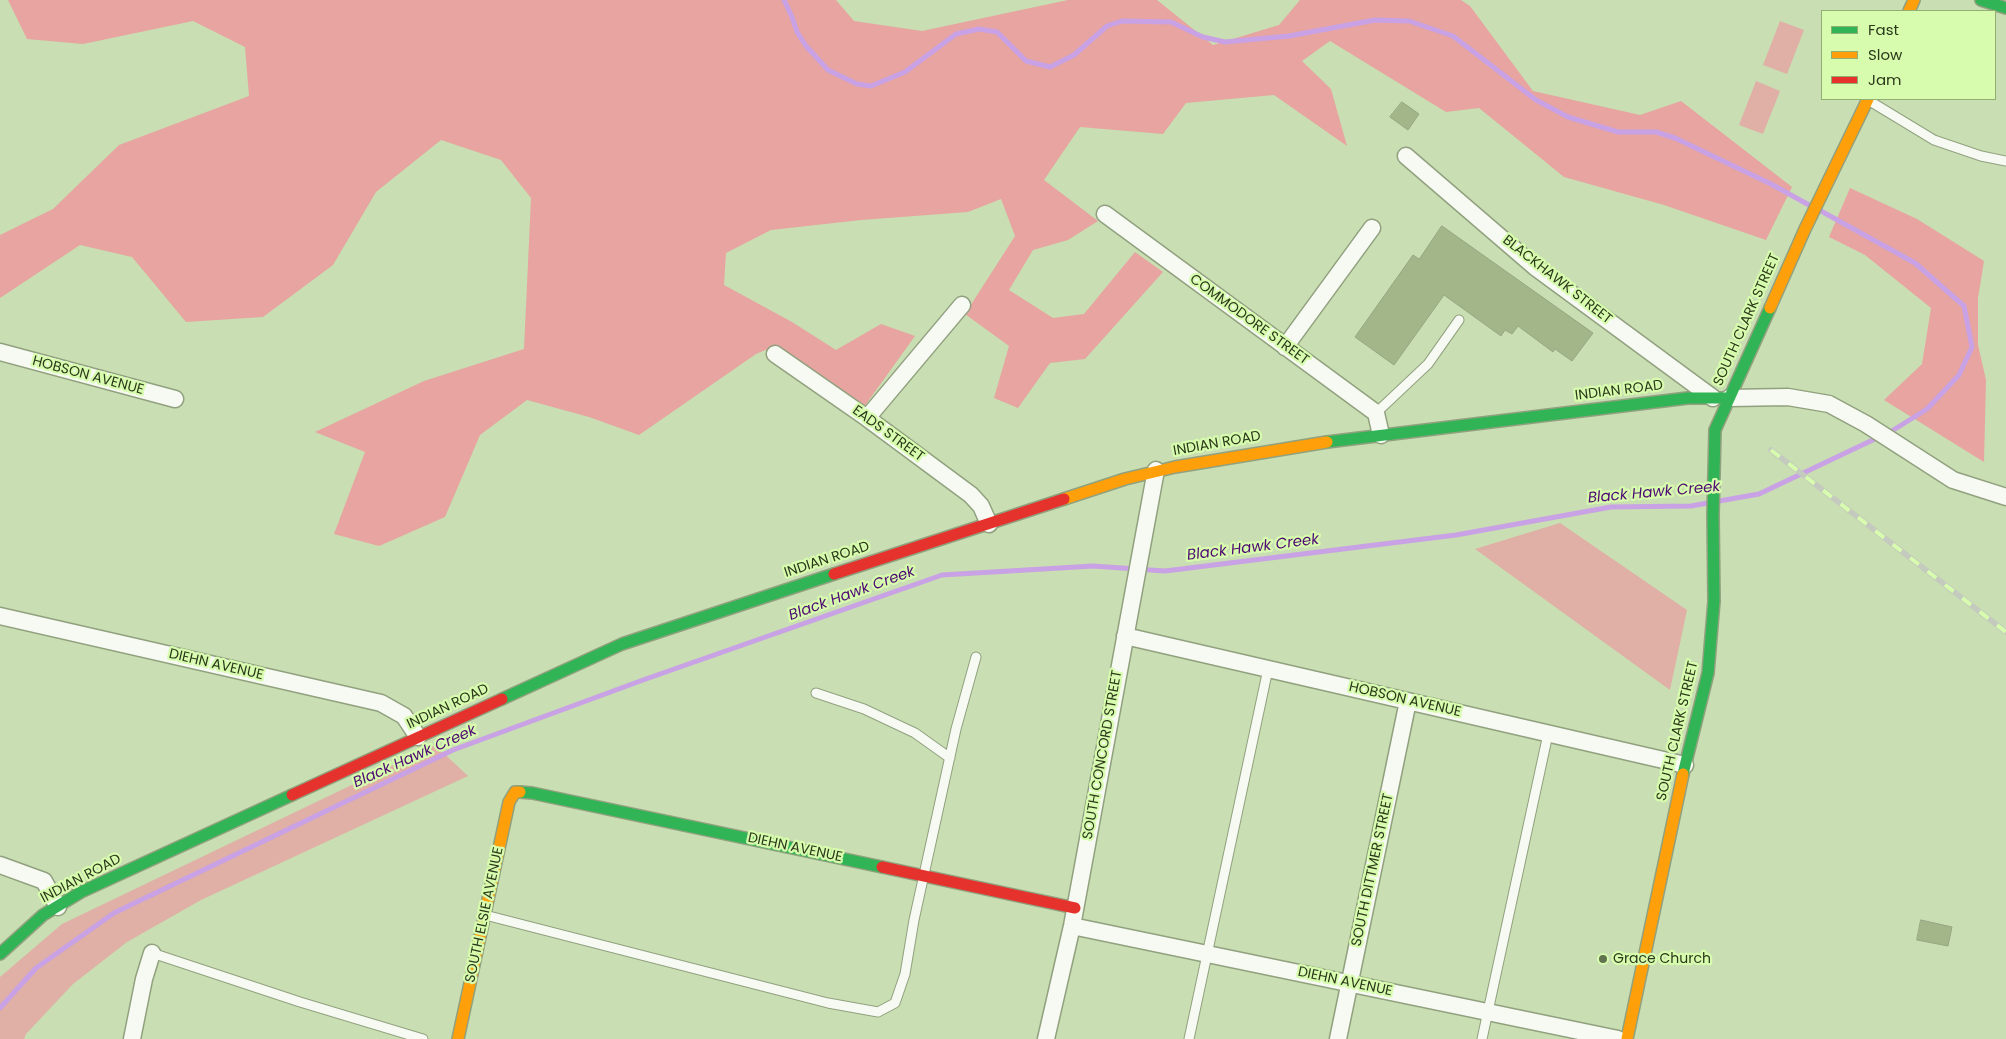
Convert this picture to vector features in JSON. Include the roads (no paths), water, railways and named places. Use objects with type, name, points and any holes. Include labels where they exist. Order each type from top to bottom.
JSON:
[{"type":"street","points":[[1981,0],[2006,8]]},
{"type":"street","name":"SOUTH CLARK STREET","points":[[1627,1039],[1685,765],[1708,673],[1714,600],[1713,480],[1715,430],[1721,398],[1868,100]]},
{"type":"street","name":"BLACKHAWK STREET","points":[[1406,156],[1535,267],[1721,398]]},
{"type":"street","name":"COMMODORE STREET","points":[[1105,214],[1376,413]]},
{"type":"street","points":[[1285,347],[1372,228]]},
{"type":"street","points":[[867,418],[962,305]]},
{"type":"street","name":"HOBSON AVENUE","points":[[0,352],[175,399]]},
{"type":"street","name":"EADS STREET","points":[[775,354],[867,418],[971,495],[981,506],[989,524]]},
{"type":"street","points":[[1721,398],[1788,397],[1829,404],[1866,424],[1953,480],[2006,497]]},
{"type":"street","name":"INDIAN ROAD","points":[[0,954],[43,915],[90,888],[622,644],[1156,470],[1207,460],[1381,434],[1688,398],[1721,398]]},
{"type":"street","points":[[1376,413],[1381,434]]},
{"type":"street","name":"SOUTH CONCORD STREET","points":[[1046,1039],[1072,926],[1156,470]]},
{"type":"street","name":"DIEHN AVENUE","points":[[0,616],[381,703],[404,716],[418,737]]},
{"type":"street","name":"HOBSON AVENUE","points":[[1125,636],[1685,765]]},
{"type":"street","name":"SOUTH DITTMER STREET","points":[[1338,1039],[1408,701]]},
{"type":"street","name":"DIEHN AVENUE","points":[[515,792],[532,792],[1075,908]]},
{"type":"street","name":"SOUTH ELSIE AVENUE","points":[[458,1039],[509,802],[515,792]]},
{"type":"street","points":[[0,865],[44,882],[58,907]]},
{"type":"street","name":"DIEHN AVENUE","points":[[1072,926],[1618,1039]]},
{"type":"street","points":[[132,1039],[144,980],[152,953]]},
{"type":"lane","points":[[1870,100],[1934,140],[1981,156],[2006,161]]},
{"type":"lane","points":[[1376,413],[1428,364],[1459,320]]},
{"type":"lane","points":[[485,915],[828,1003],[878,1012],[895,1003],[906,974],[914,920],[956,729],[976,657]]},
{"type":"lane","points":[[1189,1039],[1268,669]]},
{"type":"lane","points":[[816,693],[864,710],[915,732],[950,758]]},
{"type":"lane","points":[[1482,1039],[1548,734]]},
{"type":"lane","points":[[152,953],[300,1002],[423,1039]]},
{"type":"waterway","name":"Black Hawk Creek","points":[[784,0],[797,32],[806,46],[828,70],[857,84],[871,86],[905,72],[956,34],[979,29],[997,32],[1026,61],[1050,67],[1074,55],[1107,26],[1122,21],[1171,22],[1203,37],[1225,42],[1289,36],[1375,20],[1409,21],[1453,36],[1536,100],[1568,117],[1618,132],[1656,132],[1675,138],[1771,184],[1809,205]]},
{"type":"waterway","name":"Black Hawk Creek","points":[[1821,211],[1915,263],[1964,306],[1972,347],[1959,375],[1927,409],[1887,434]]},
{"type":"waterway","name":"Black Hawk Creek","points":[[1719,501],[1759,494],[1879,437]]},
{"type":"waterway","name":"Black Hawk Creek","points":[[0,1008],[36,968],[114,913],[453,750],[643,680],[942,575],[1093,566],[1165,571],[1456,535],[1611,507],[1691,506],[1708,503]]},
{"type":"railway","points":[[1771,450],[2006,632]]},
{"type":"place","name":"Grace Church","points":[[1603,959]]}]
